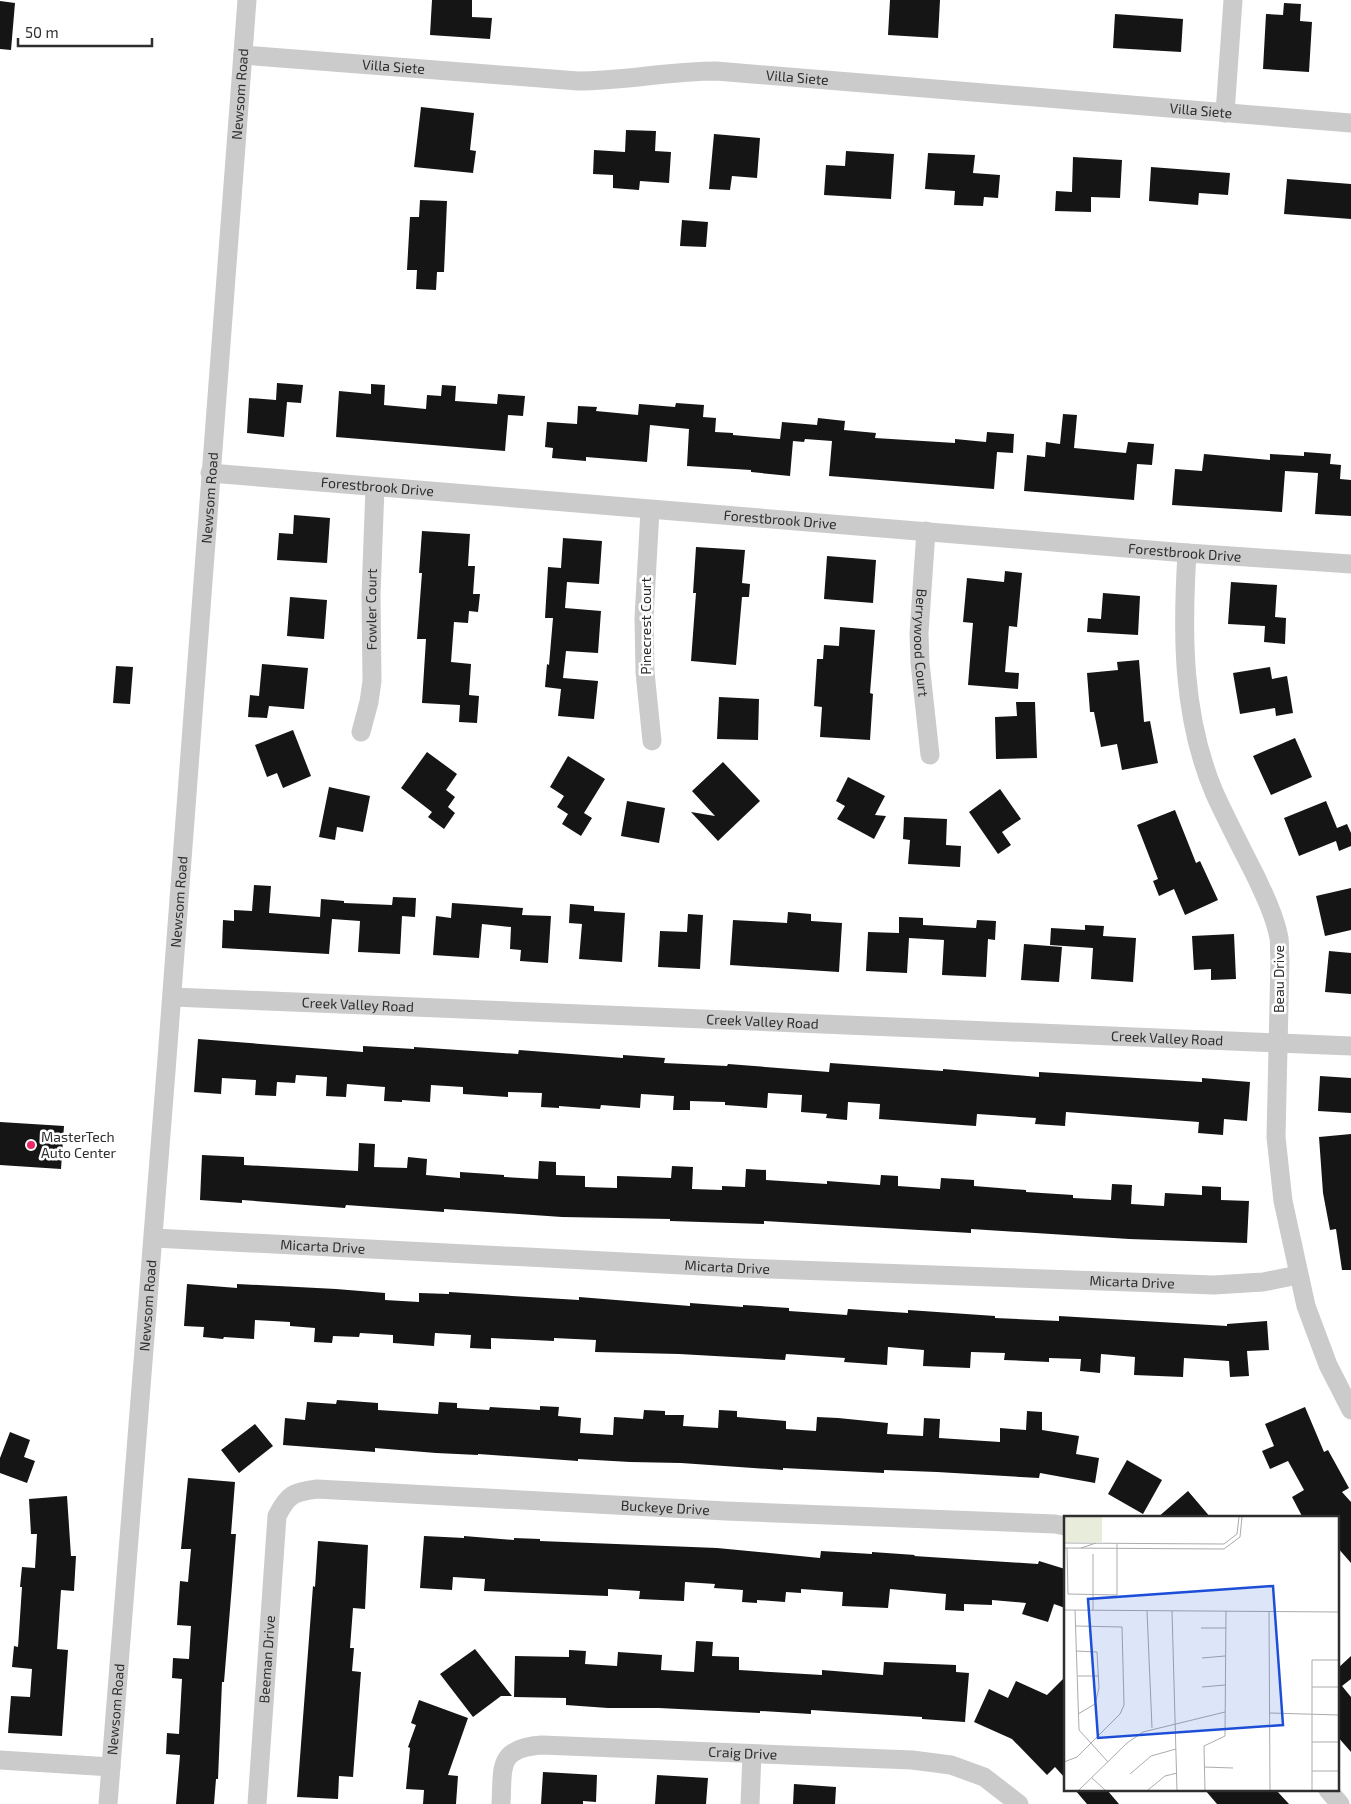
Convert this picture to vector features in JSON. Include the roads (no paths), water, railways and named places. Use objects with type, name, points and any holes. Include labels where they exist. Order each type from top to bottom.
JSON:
[{"type":"street","name":"Newsom Road","points":[[108,1804],[173,997],[210,474],[247,0]]},
{"type":"street","points":[[1225,113],[1234,0]]},
{"type":"street","name":"Villa Siete","points":[[243,55],[578,81],[596,81],[690,71],[716,72],[1351,123]]},
{"type":"street","name":"Forestbrook Drive","points":[[210,474],[650,510],[926,530],[1187,553],[1351,564]]},
{"type":"street","name":"Fowler Court","points":[[362,732],[372,681],[371,595],[375,487]]},
{"type":"street","name":"Pinecrest Court","points":[[650,510],[644,618],[645,672],[652,741]]},
{"type":"street","name":"Berrywood Court","points":[[926,530],[919,633],[920,663],[930,755]]},
{"type":"street","name":"Beau Drive","points":[[1187,553],[1184,610],[1185,652],[1187,688],[1192,720],[1206,770],[1215,793],[1265,896],[1279,938],[1279,1044],[1276,1119],[1283,1200],[1298,1275],[1316,1334],[1334,1377],[1351,1410]]},
{"type":"street","name":"Creek Valley Road","points":[[173,997],[1351,1046]]},
{"type":"street","name":"Micarta Drive","points":[[154,1238],[741,1268],[1214,1285],[1263,1282],[1298,1275]]},
{"type":"street","name":"Buckeye Drive","points":[[277,1516],[284,1502],[294,1494],[317,1489],[726,1511],[1064,1526]]},
{"type":"street","name":"Beeman Drive","points":[[257,1804],[277,1516]]},
{"type":"street","name":"Craig Drive","points":[[501,1804],[505,1763],[510,1754],[524,1746],[542,1745],[912,1760],[951,1765],[984,1777],[1019,1804]]},
{"type":"street","points":[[750,1804],[752,1754]]},
{"type":"street","points":[[0,1760],[111,1767]]},
{"type":"street","points":[[1330,1792],[1340,1804]]},
{"type":"place","name":"MasterTech Auto Center","points":[[31,1145]]}]
